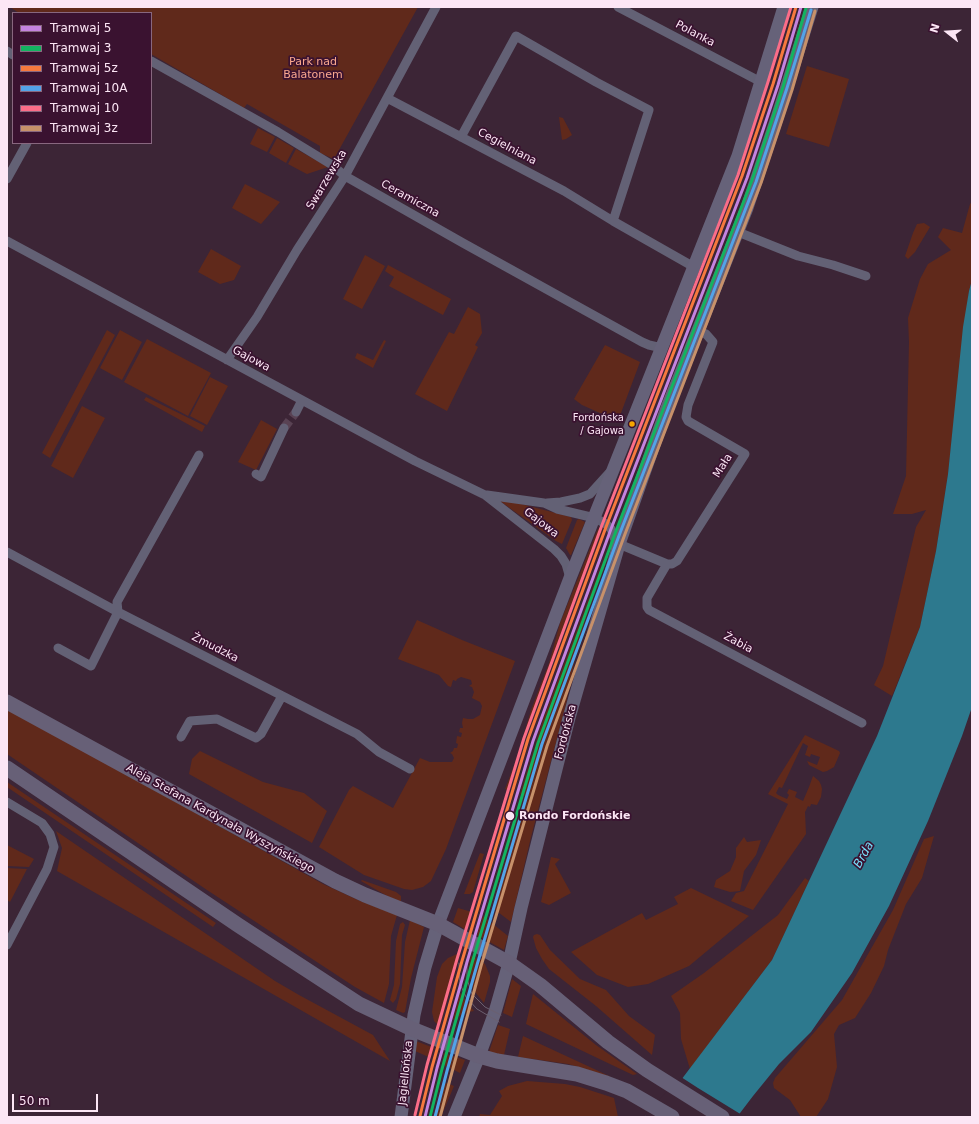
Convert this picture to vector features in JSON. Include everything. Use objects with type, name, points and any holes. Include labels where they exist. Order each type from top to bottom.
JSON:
[{"type":"main road","points":[[412,1029],[423,975],[438,924],[570,578],[738,156],[784,7]]},
{"type":"main road","name":"Fordońska","points":[[508,963],[569,718],[618,550],[667,408],[738,232],[777,118],[812,7]]},
{"type":"main road","name":"Aleja Stefana Kardynała Wyszyńskiego","points":[[7,702],[191,804],[335,881],[364,895],[438,924]]},
{"type":"main road","points":[[7,768],[240,926],[352,999],[412,1029],[479,1056],[496,1061],[577,1074],[606,1083],[627,1092],[672,1117]]},
{"type":"main road","points":[[438,924],[508,963],[540,985],[608,1042],[647,1070],[722,1117]]},
{"type":"main road","points":[[454,1117],[479,1056],[494,1012],[508,963]]},
{"type":"main road","name":"Jagiellońska","points":[[401,1117],[412,1029]]},
{"type":"street","name":"Swarzewska","points":[[227,360],[257,317],[345,176],[436,7]]},
{"type":"street","name":"Polanka","points":[[618,7],[761,82]]},
{"type":"street","points":[[461,137],[516,36],[596,82],[649,110],[613,221]]},
{"type":"street","name":"Ceramiczna","points":[[152,62],[278,132],[332,165],[345,176],[512,270],[631,336],[649,345],[662,348]]},
{"type":"street","name":"Cegielniana","points":[[387,98],[564,191],[694,267]]},
{"type":"street","points":[[7,179],[26,144]]},
{"type":"street","points":[[738,232],[798,256],[833,265],[866,276]]},
{"type":"street","name":"Gajowa","points":[[7,241],[415,461],[485,495],[554,549],[566,564],[570,578]]},
{"type":"street","name":"Mała","points":[[667,564],[672,564],[677,561],[744,454],[688,421],[686,417],[688,406],[713,342],[706,334],[698,331]]},
{"type":"street","points":[[296,412],[302,400]]},
{"type":"street","points":[[256,474],[261,477],[284,428]]},
{"type":"street","points":[[58,648],[91,666],[118,612],[117,602],[199,455]]},
{"type":"street","name":"Gajowa","points":[[544,504],[567,501],[590,494],[614,468],[618,458]]},
{"type":"street","name":"Gajowa","points":[[485,495],[544,504],[557,509],[595,518],[606,524],[611,529],[618,550]]},
{"type":"street","points":[[618,550],[667,564]]},
{"type":"street","name":"Żmudzka","points":[[7,552],[118,612],[357,734],[379,752],[410,769]]},
{"type":"street","name":"Żabia","points":[[667,564],[647,598],[647,607],[649,610],[862,723]]},
{"type":"street","points":[[181,737],[190,721],[217,719],[256,738],[261,734],[282,696]]},
{"type":"street","points":[[7,802],[42,823],[50,834],[54,847],[47,869],[7,945]]},
{"type":"green space","name":"Park nad Balatonem","points":[[10,7],[418,7],[334,159],[320,153],[320,146],[247,104],[244,108],[152,55],[152,12],[18,12]]},
{"type":"green space","points":[[807,66],[849,79],[829,147],[786,134]]},
{"type":"green space","points":[[559,117],[563,118],[572,135],[562,140]]},
{"type":"green space","points":[[258,128],[275,137],[267,152],[250,144]]},
{"type":"green space","points":[[277,138],[294,148],[286,163],[269,153]]},
{"type":"green space","points":[[296,149],[328,167],[307,174],[288,164]]},
{"type":"green space","points":[[245,184],[280,202],[261,224],[232,208]]},
{"type":"green space","points":[[972,202],[972,280],[969,291],[948,474],[936,551],[920,627],[892,696],[874,685],[883,666],[916,527],[926,510],[912,514],[893,514],[906,476],[909,342],[908,318],[920,279],[928,264],[951,250],[938,237],[943,228],[962,233],[970,204]]},
{"type":"green space","points":[[924,223],[930,227],[915,252],[908,259],[905,256],[917,224]]},
{"type":"green space","points":[[211,249],[241,266],[234,280],[220,284],[198,272]]},
{"type":"green space","points":[[365,255],[385,266],[362,309],[343,299]]},
{"type":"green space","points":[[388,265],[451,299],[443,315],[389,286],[394,277],[385,271]]},
{"type":"green space","points":[[468,307],[480,314],[482,333],[475,345],[478,347],[447,411],[415,394],[449,332],[454,334]]},
{"type":"green space","points":[[107,330],[115,335],[50,458],[42,453]]},
{"type":"green space","points":[[120,330],[142,342],[122,380],[100,368]]},
{"type":"green space","points":[[147,339],[211,373],[188,416],[124,382]]},
{"type":"green space","points":[[384,340],[386,341],[373,368],[355,358],[357,353],[373,360]]},
{"type":"green space","points":[[605,345],[640,362],[618,421],[582,405],[574,399]]},
{"type":"green space","points":[[210,377],[228,386],[207,425],[190,416]]},
{"type":"green space","points":[[146,397],[205,426],[202,432],[144,400]]},
{"type":"green space","points":[[82,406],[105,418],[73,478],[51,466]]},
{"type":"green space","points":[[261,420],[277,429],[256,470],[238,462]]},
{"type":"green space","points":[[498,498],[571,517],[572,520],[562,544],[497,499]]},
{"type":"green space","points":[[579,519],[585,522],[570,555],[566,548],[577,520]]},
{"type":"green space","points":[[600,527],[603,528],[530,724],[508,790],[505,789],[517,758],[531,710],[549,663],[560,623],[597,531]]},
{"type":"green space","points":[[607,550],[578,643],[566,704],[531,837],[511,922],[494,909],[493,905],[506,859],[509,860],[512,850],[509,849],[525,796],[520,794],[543,720]]},
{"type":"green space","points":[[417,620],[515,661],[446,849],[431,881],[423,887],[412,890],[404,889],[364,875],[319,847],[349,790],[353,786],[393,808],[420,758],[430,762],[452,762],[454,758],[450,753],[454,748],[457,748],[457,736],[461,737],[462,733],[459,732],[460,728],[463,728],[463,718],[473,719],[480,715],[482,706],[480,702],[472,698],[474,692],[472,687],[469,686],[472,684],[471,680],[461,677],[456,681],[453,680],[451,687],[448,686],[439,675],[398,659]]},
{"type":"green space","points":[[7,708],[323,884],[358,900],[397,915],[391,936],[389,984],[384,1003],[355,987],[207,890],[7,754]]},
{"type":"green space","points":[[805,735],[839,751],[840,753],[834,767],[823,772],[809,765],[807,761],[817,765],[820,757],[811,754],[810,757],[805,755],[808,746],[803,743],[782,788],[779,787],[776,793],[787,799],[789,789],[797,792],[795,797],[803,801],[813,776],[821,785],[821,797],[817,805],[811,804],[810,807],[808,806],[805,812],[806,834],[753,910],[731,901],[736,893],[744,891],[788,804],[768,794]]},
{"type":"green space","points":[[200,751],[263,782],[304,793],[327,811],[312,843],[189,774],[192,759]]},
{"type":"green space","points":[[7,782],[216,923],[213,927],[7,787]]},
{"type":"green space","points":[[56,831],[275,981],[373,1035],[390,1061],[57,871],[62,848]]},
{"type":"green space","points":[[934,836],[922,878],[906,904],[888,950],[884,966],[871,993],[855,1018],[839,1025],[834,1034],[837,1067],[828,1099],[816,1117],[801,1117],[790,1100],[774,1088],[773,1083],[775,1078],[842,1000],[893,910],[924,839]]},
{"type":"green space","points":[[744,837],[747,842],[761,840],[756,855],[744,871],[740,891],[730,892],[714,887],[716,880],[730,871],[736,857],[736,848]]},
{"type":"green space","points":[[7,845],[34,859],[29,867],[7,866]]},
{"type":"green space","points":[[480,853],[484,854],[473,892],[470,894],[464,894]]},
{"type":"green space","points":[[551,857],[560,859],[555,864],[571,893],[549,905],[541,902]]},
{"type":"green space","points":[[7,868],[27,869],[10,902],[7,900]]},
{"type":"green space","points":[[805,878],[809,881],[772,960],[690,1069],[681,1039],[680,1013],[671,996],[704,973],[778,915]]},
{"type":"green space","points":[[362,880],[396,892],[401,896],[401,902],[389,897],[361,881]]},
{"type":"green space","points":[[691,888],[749,916],[689,966],[648,984],[628,987],[597,975],[571,952],[642,913],[646,920],[678,904],[674,897]]},
{"type":"green space","points":[[458,908],[472,912],[466,930],[453,922]]},
{"type":"green space","points":[[483,916],[508,936],[504,950],[477,935]]},
{"type":"green space","points":[[410,920],[424,927],[411,978],[405,1012],[403,1013],[396,1010],[402,987],[405,942]]},
{"type":"green space","points":[[403,922],[405,925],[402,935],[400,984],[396,999],[393,1003],[390,1000],[394,985],[396,941],[400,924]]},
{"type":"green space","points":[[537,934],[540,935],[550,950],[580,979],[606,990],[629,1016],[655,1035],[652,1055],[596,1006],[549,969],[536,948],[533,937]]},
{"type":"green space","points":[[460,954],[440,1027],[434,1021],[432,1012],[437,977],[442,964],[448,958]]},
{"type":"green space","points":[[471,956],[485,964],[490,976],[490,982],[484,1003],[475,992],[471,983],[469,966]]},
{"type":"green space","points":[[512,979],[521,986],[512,1017],[503,1013]]},
{"type":"green space","points":[[460,993],[474,1011],[464,1013],[453,1020]]},
{"type":"green space","points":[[533,994],[596,1045],[637,1074],[633,1075],[526,1024]]},
{"type":"green space","points":[[498,1025],[510,1029],[504,1055],[489,1052]]},
{"type":"green space","points":[[523,1036],[611,1077],[568,1064],[518,1057]]},
{"type":"green space","points":[[416,1041],[434,1048],[431,1058],[415,1051]]},
{"type":"green space","points":[[444,1053],[465,1060],[460,1073],[442,1064]]},
{"type":"green space","points":[[527,1081],[565,1084],[580,1087],[614,1098],[618,1117],[479,1117],[480,1114],[490,1115],[502,1096],[499,1091],[508,1086]]},
{"type":"green space","points":[[447,1083],[454,1086],[441,1117],[434,1117],[441,1086]]},
{"type":"water","name":"Brda","points":[[972,280],[972,707],[962,736],[928,821],[889,906],[852,973],[811,1032],[779,1064],[737,1117],[644,1117],[678,1084],[772,960],[877,736],[920,627],[936,551],[948,474],[963,327]]},
{"type":"pier","points":[[681,1077],[742,1115],[740,1117],[648,1117],[644,1115]]},
{"type":"tunnel","points":[[284,428],[296,412]]},
{"type":"tram line","name":"10","points":[[415,1115],[427,1065],[457,959],[524,738],[602,525],[738,175],[791,7]]},
{"type":"tram line","name":"5z","points":[[420,1116],[432,1067],[462,961],[528,739],[606,527],[742,176],[773,84],[796,7]]},
{"type":"tram line","name":"5","points":[[425,1117],[437,1068],[467,962],[533,741],[611,529],[747,178],[778,85],[801,7]]},
{"type":"tram line","name":"3","points":[[430,1117],[472,963],[538,743],[616,531],[752,180],[783,87],[806,8]]},
{"type":"tram line","name":"10A","points":[[435,1117],[477,965],[542,744],[620,533],[756,182],[811,10]]},
{"type":"tram line","name":"3z","points":[[440,1117],[481,966],[547,746],[625,534],[761,183],[792,90],[815,11]]},
{"type":"tram line","points":[[467,962],[467,979],[472,994],[485,1007],[501,1015]]},
{"type":"tram line","points":[[459,963],[460,984],[466,997],[477,1009],[499,1022]]},
{"type":"place","name":"Fordońska / Gajowa","points":[[632,424]]},
{"type":"place","name":"Rondo Fordońskie","points":[[510,816]]}]
